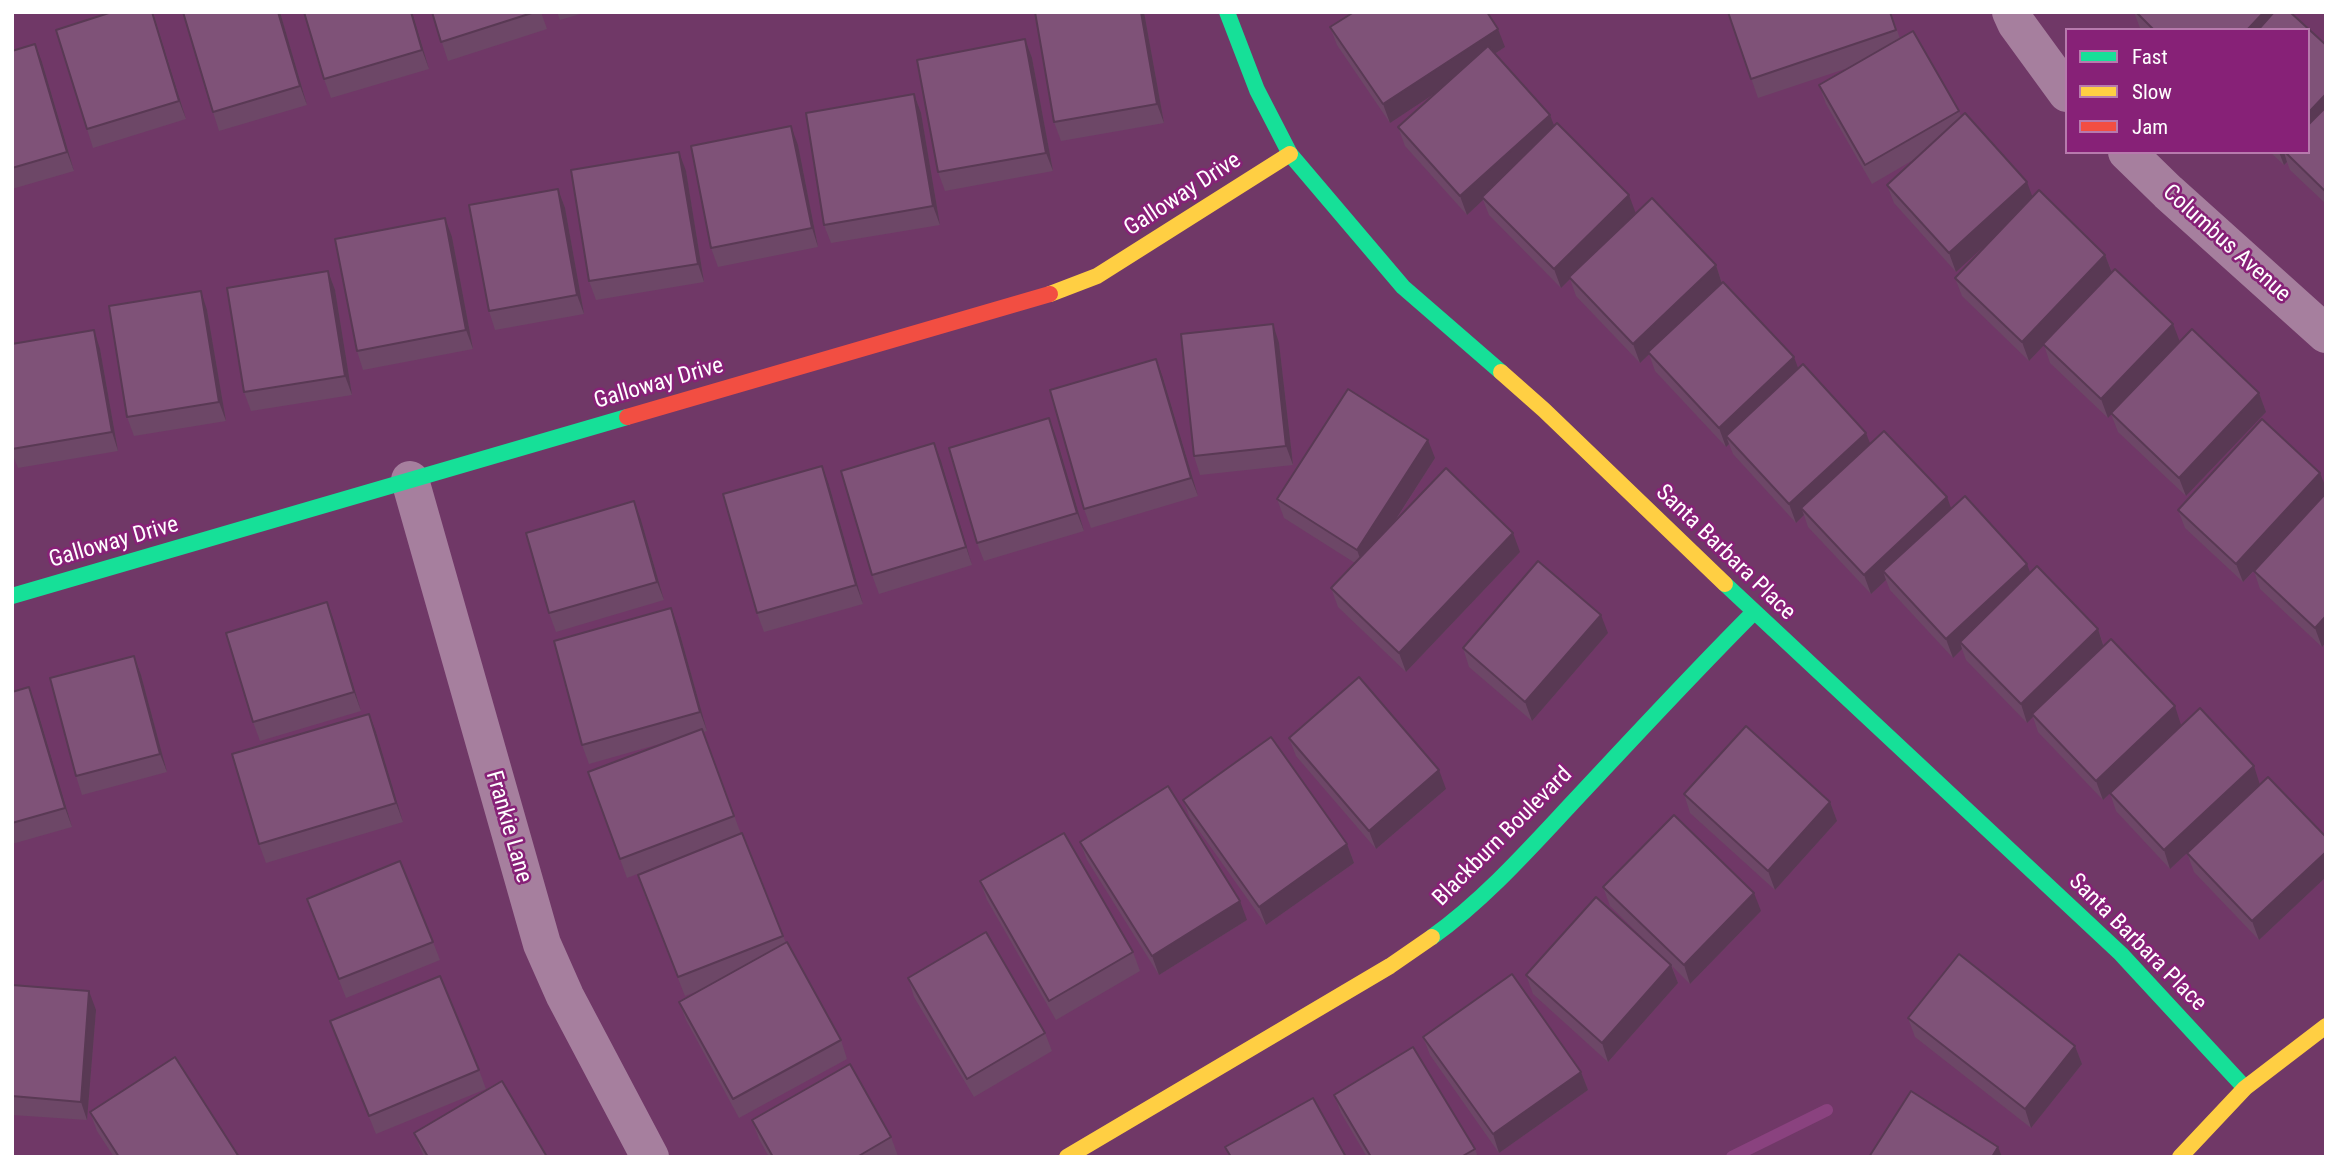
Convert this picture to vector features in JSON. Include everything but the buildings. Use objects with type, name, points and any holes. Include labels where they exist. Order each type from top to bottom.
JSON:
[{"type":"street","name":"Santa Barbara Place","points":[[1227,12],[1257,90],[1290,154],[1403,288],[1544,410],[1754,612],[2121,954],[2245,1088]]},
{"type":"street","points":[[2011,12],[2016,23],[2065,90]]},
{"type":"street","name":"Galloway Drive","points":[[12,596],[1044,296],[1097,276],[1290,154]]},
{"type":"street","name":"Columbus Avenue","points":[[2129,154],[2326,334]]},
{"type":"street","name":"Frankie Lane","points":[[410,480],[542,944],[565,996],[650,1157]]},
{"type":"street","name":"Blackburn Boulevard","points":[[1067,1157],[1390,966],[1441,930],[1530,848],[1754,612]]},
{"type":"street","points":[[2180,1157],[2245,1088],[2326,1026]]},
{"type":"waterway","points":[[1732,1157],[1827,1110]]},
{"type":"traffic: fast","points":[[1227,12],[1257,90],[1290,154],[1403,287],[1501,372]]},
{"type":"traffic: fast","points":[[12,596],[627,417]]},
{"type":"traffic: fast","points":[[1725,584],[2121,954],[2245,1088]]},
{"type":"traffic: fast","points":[[1432,937],[1470,906],[1541,837],[1754,612]]},
{"type":"traffic: slow","points":[[1050,294],[1097,276],[1290,154]]},
{"type":"traffic: slow","points":[[1501,372],[1725,584]]},
{"type":"traffic: slow","points":[[1067,1157],[1390,966],[1432,937]]},
{"type":"traffic: slow","points":[[2180,1157],[2245,1088],[2326,1026]]},
{"type":"traffic: jam","points":[[627,417],[1050,294]]}]
